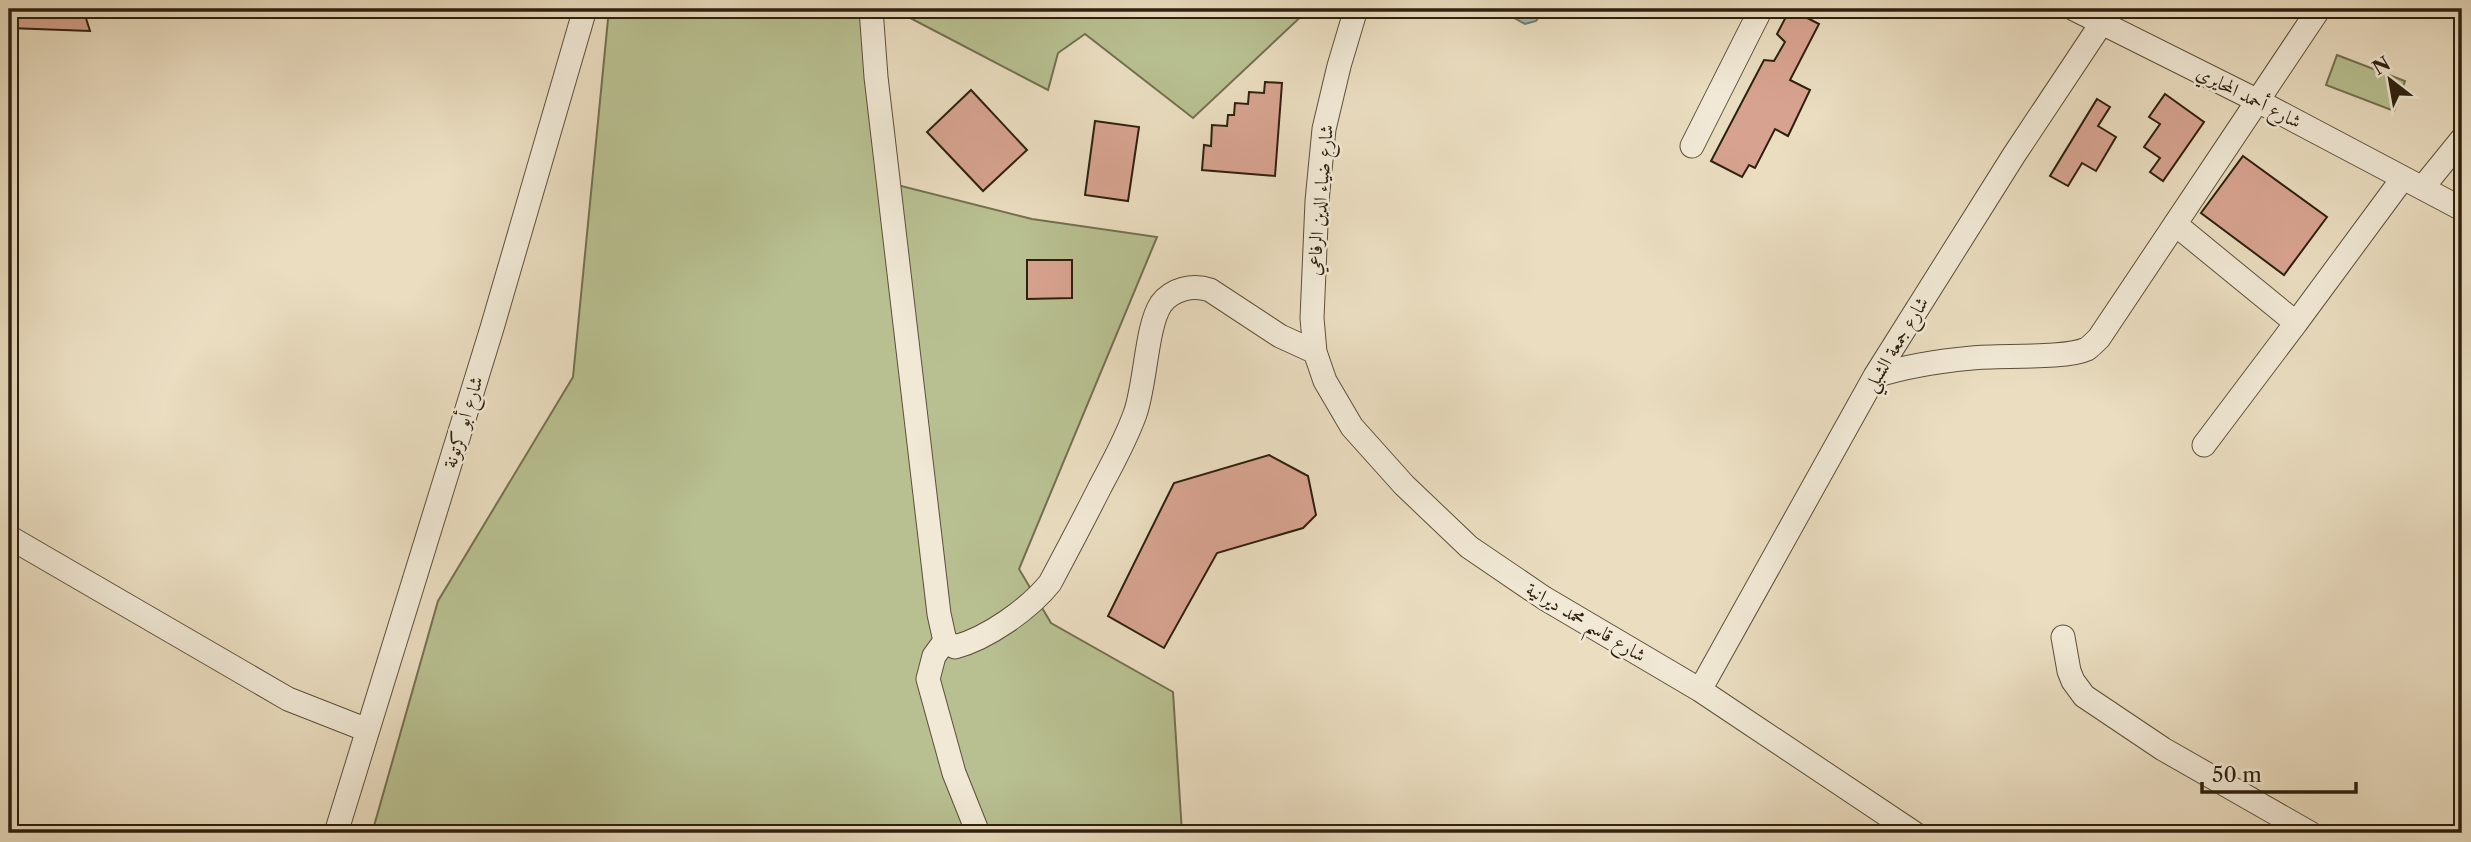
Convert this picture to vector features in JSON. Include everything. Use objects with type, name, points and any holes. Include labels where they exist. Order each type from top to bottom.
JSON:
[{"type":"street","name":"شارع أبو كرتونة","points":[[336,833],[492,328],[585,9]]},
{"type":"street","points":[[871,9],[876,77],[939,614],[945,641],[955,647],[970,643],[1023,610],[1038,598],[1050,583],[1125,439],[1142,390],[1153,321],[1163,301],[1170,295],[1188,288],[1202,287],[1210,290],[1258,323],[1315,352]]},
{"type":"street","name":"شارع ضياء الدين الرفاعي","points":[[1315,352],[1312,318],[1321,151],[1339,66],[1356,9]]},
{"type":"street","points":[[1692,146],[1761,9]]},
{"type":"street","name":"شارع أحمد المحايري","points":[[2074,9],[2106,16],[2256,100],[2462,209]]},
{"type":"street","points":[[1875,376],[1903,367],[1974,357],[2068,354],[2085,349],[2099,338],[2319,9]]},
{"type":"street","name":"شارع جمعة الشبلي","points":[[1700,690],[1875,376],[2014,155],[2106,16]]},
{"type":"street","points":[[2204,445],[2296,323],[2413,183],[2462,139]]},
{"type":"street","points":[[2175,223],[2296,323]]},
{"type":"street","name":"شارع قاسم محمد ديرانية","points":[[1315,352],[1325,382],[1352,427],[1404,485],[1469,547],[1545,598],[1700,690],[1914,833]]},
{"type":"street","points":[[9,537],[288,698],[368,730]]},
{"type":"street","points":[[2063,637],[2069,671],[2084,695],[2163,750],[2310,833]]},
{"type":"street","points":[[945,641],[934,656],[928,679],[954,773],[978,833]]},
{"type":"green space","points":[[609,9],[869,9],[897,185],[1032,219],[1157,237],[1019,569],[1051,623],[1173,692],[1182,833],[372,833],[438,601],[573,377]]},
{"type":"green space","points":[[893,9],[1309,9],[1193,118],[1085,34],[1058,53],[1048,90]]},
{"type":"green space","points":[[2337,55],[2405,81],[2394,111],[2326,85]]},
{"type":"water","points":[[1503,9],[1534,9],[1539,17],[1536,21],[1525,24],[1503,12]]},
{"type":"building","points":[[9,9],[83,9],[90,31],[9,28]]},
{"type":"building","points":[[1790,9],[1819,24],[1790,80],[1810,90],[1788,136],[1775,129],[1755,168],[1749,165],[1742,177],[1711,161],[1764,60],[1774,61],[1785,42],[1777,34]]},
{"type":"building","points":[[1265,82],[1282,83],[1275,176],[1202,170],[1204,145],[1211,146],[1212,125],[1227,126],[1228,115],[1234,115],[1235,103],[1248,104],[1249,92],[1264,93]]},
{"type":"building","points":[[971,90],[1027,150],[983,191],[927,132]]},
{"type":"building","points":[[2165,94],[2204,122],[2163,181],[2150,172],[2160,158],[2144,147],[2160,124],[2149,117]]},
{"type":"building","points":[[2097,99],[2110,107],[2098,126],[2116,137],[2096,171],[2082,163],[2068,186],[2050,176]]},
{"type":"building","points":[[1095,121],[1139,127],[1128,201],[1085,195]]},
{"type":"building","points":[[2243,156],[2327,217],[2284,275],[2201,213]]},
{"type":"building","points":[[1027,260],[1072,260],[1072,298],[1027,299]]},
{"type":"building","points":[[1269,455],[1308,476],[1316,515],[1303,528],[1217,553],[1164,648],[1108,616],[1174,483]]}]
